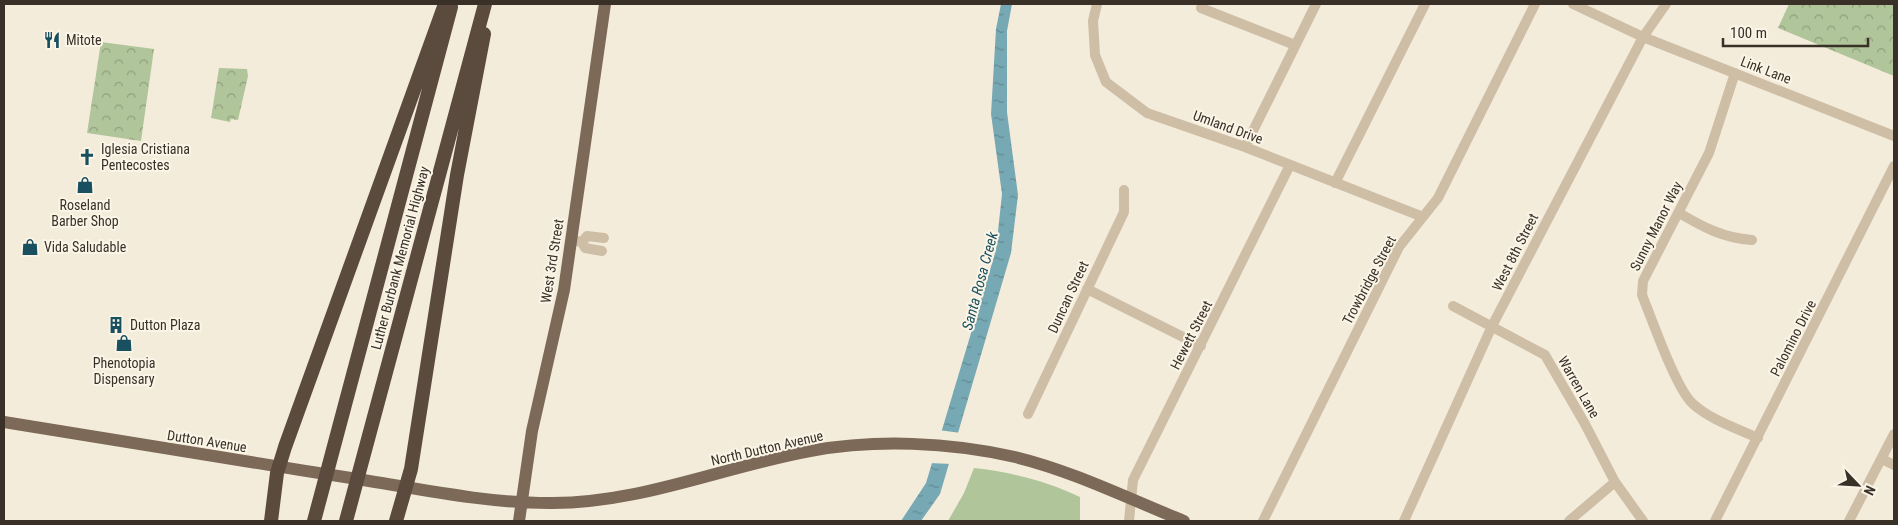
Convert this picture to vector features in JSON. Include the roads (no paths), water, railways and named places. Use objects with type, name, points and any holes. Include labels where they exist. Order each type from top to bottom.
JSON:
[{"type":"highway","points":[[271,521],[279,468],[444,4]]},
{"type":"highway","name":"Luther Burbank Memorial Highway","points":[[314,521],[452,4]]},
{"type":"highway","name":"Luther Burbank Memorial Highway","points":[[348,516],[484,4]]},
{"type":"highway","points":[[396,521],[407,487],[457,175],[480,62],[489,4]]},
{"type":"main road","name":"West 3rd Street","points":[[519,521],[532,431],[577,241],[605,4]]},
{"type":"main road","name":"Dutton Avenue","points":[[4,422],[279,468],[407,487]]},
{"type":"main road","name":"North Dutton Avenue","points":[[407,487],[522,501],[573,503],[618,498],[810,451],[905,444],[986,452],[1014,457],[1049,467],[1184,521]]},
{"type":"street","name":"Umland Drive","points":[[1097,4],[1093,21],[1095,55],[1106,82],[1147,113],[1244,146],[1423,217]]},
{"type":"street","points":[[1203,4],[1201,8],[1296,45]]},
{"type":"street","points":[[1244,146],[1316,4]]},
{"type":"street","points":[[1334,183],[1425,4]]},
{"type":"street","name":"Trowbridge Street","points":[[1263,521],[1399,247],[1438,198],[1536,4]]},
{"type":"street","name":"Link Lane","points":[[1573,4],[1643,36],[1894,136]]},
{"type":"street","name":"West 8th Street","points":[[1404,521],[1492,326],[1643,36],[1666,4]]},
{"type":"street","name":"Sunny Manor Way","points":[[1735,73],[1709,153],[1643,281],[1642,295],[1681,386],[1692,402],[1707,414],[1758,438]]},
{"type":"street","name":"Hewett Street","points":[[1130,521],[1130,499],[1133,480],[1290,165]]},
{"type":"street","name":"Palomino Drive","points":[[1715,521],[1894,166]]},
{"type":"street","name":"Duncan Street","points":[[1028,414],[1124,212],[1124,190]]},
{"type":"street","points":[[1678,213],[1715,234],[1734,239],[1752,240]]},
{"type":"street","points":[[602,250],[585,248],[577,241],[587,236],[604,238]]},
{"type":"street","points":[[1087,290],[1201,346]]},
{"type":"street","name":"Warren Lane","points":[[1453,306],[1545,355],[1616,482],[1643,521]]},
{"type":"street","points":[[1850,521],[1894,434]]},
{"type":"street","points":[[1882,459],[1894,464]]},
{"type":"street","points":[[1569,521],[1616,482]]},
{"type":"water","points":[[1001,4],[1012,4],[1007,31],[1007,112],[1018,195],[1011,253],[940,494],[921,521],[901,521],[926,483],[996,250],[1002,194],[991,114],[996,29]]},
{"type":"place","name":"Mitote","points":[[52,40]]},
{"type":"place","name":"Iglesia Cristiana Pentecostes","points":[[87,157]]},
{"type":"place","name":"Roseland Barber Shop","points":[[85,185]]},
{"type":"place","name":"Vida Saludable","points":[[30,247]]},
{"type":"place","name":"Dutton Plaza","points":[[116,325]]},
{"type":"place","name":"Phenotopia Dispensary","points":[[124,343]]},
{"type":"water label","name":"Santa Rosa Creek","points":[[980,281]]}]
